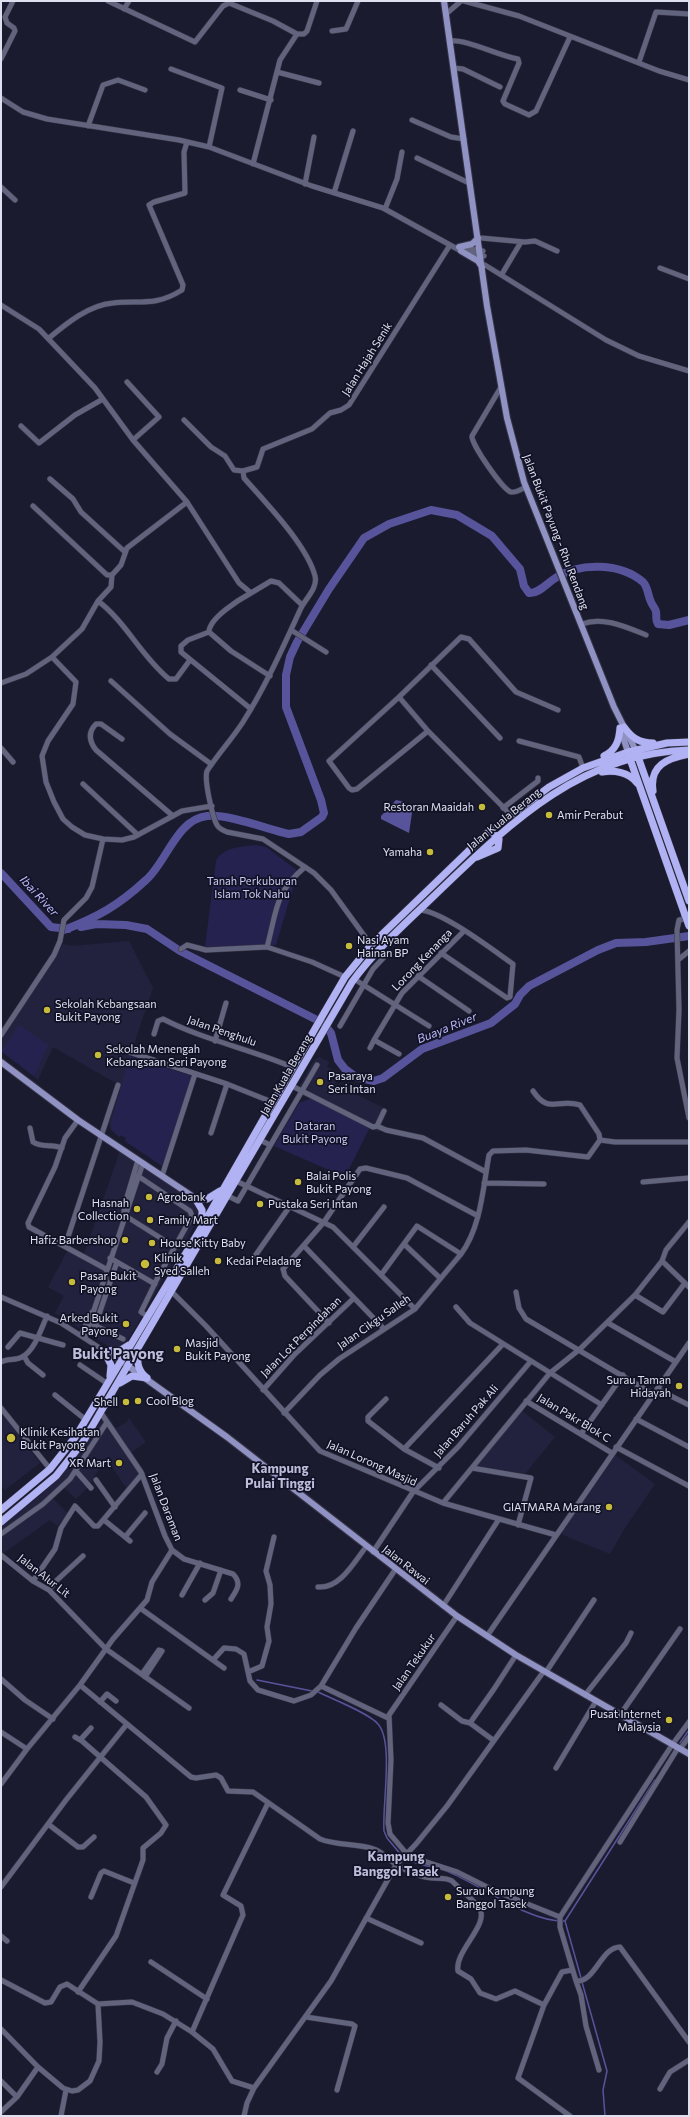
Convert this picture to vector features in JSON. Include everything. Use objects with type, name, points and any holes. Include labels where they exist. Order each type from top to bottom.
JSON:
[{"type":"highway","points":[[622,727],[639,741],[666,743]]},
{"type":"highway","points":[[583,768],[609,754],[615,748],[622,727]]},
{"type":"highway","name":"Jalan Kuala Berang","points":[[1,1510],[50,1469],[70,1445],[201,1228],[345,977],[371,945],[486,834],[510,814],[560,780],[583,768],[635,749],[666,743],[689,742]]},
{"type":"highway","points":[[635,749],[689,901]]},
{"type":"highway","name":"Jalan Kuala Berang","points":[[2,1521],[43,1488],[64,1467],[101,1413],[354,979],[377,951],[497,836],[551,794],[587,776],[638,757],[689,750]]},
{"type":"highway","points":[[628,752],[640,789],[687,916],[689,926]]},
{"type":"highway","points":[[664,831],[654,794],[654,777],[665,761],[670,758],[689,754]]},
{"type":"highway","points":[[587,776],[609,771],[620,772],[635,780],[640,789]]},
{"type":"highway","points":[[486,834],[493,833],[497,836]]},
{"type":"highway","points":[[195,1198],[207,1199],[222,1190]]},
{"type":"highway","points":[[195,1198],[202,1210],[201,1228]]},
{"type":"highway","points":[[109,1382],[111,1365],[104,1351],[121,1350],[131,1344]]},
{"type":"highway","points":[[139,1348],[138,1365],[142,1373],[147,1378]]},
{"type":"highway","points":[[118,1384],[122,1380],[132,1376],[147,1378]]},
{"type":"main road","name":"Jalan Bukit Payung - Rhu Rendang","points":[[444,1],[501,387],[513,447],[526,487],[622,727]]},
{"type":"main road","name":"Jalan Bukit Payung - Rhu Rendang","points":[[469,171],[469,183],[480,238]]},
{"type":"main road","points":[[456,247],[475,243],[480,238]]},
{"type":"main road","points":[[456,247],[484,266]]},
{"type":"main road","points":[[622,727],[635,749]]},
{"type":"main road","points":[[622,727],[628,752]]},
{"type":"main road","points":[[1,1062],[78,1120],[195,1198]]},
{"type":"main road","name":"Jalan Rawai","points":[[128,1366],[147,1378],[246,1451],[442,1606],[516,1655],[689,1754]]},
{"type":"street","points":[[1,58],[15,31],[14,28],[7,23],[5,16],[13,1]]},
{"type":"street","points":[[108,1],[196,42],[223,6],[227,3],[273,21],[297,34],[306,33],[317,1]]},
{"type":"street","points":[[124,9],[129,1]]},
{"type":"street","points":[[332,31],[346,29],[358,1]]},
{"type":"street","points":[[446,14],[461,1]]},
{"type":"street","points":[[464,1],[513,14],[570,37],[689,80]]},
{"type":"street","points":[[639,62],[656,12],[689,14]]},
{"type":"street","points":[[253,164],[271,100],[280,60],[297,34]]},
{"type":"street","points":[[450,41],[459,41],[520,61],[503,101],[505,104],[529,115],[536,111],[570,37]]},
{"type":"street","points":[[454,68],[463,69],[500,87]]},
{"type":"street","points":[[171,69],[222,88],[208,147]]},
{"type":"street","points":[[277,72],[319,83]]},
{"type":"street","points":[[88,126],[103,85],[118,80],[145,90]]},
{"type":"street","points":[[240,90],[271,100]]},
{"type":"street","points":[[1,98],[23,112],[35,116],[187,142],[208,147],[305,184],[385,209],[456,247],[482,253]]},
{"type":"street","points":[[412,120],[451,137],[464,139]]},
{"type":"street","points":[[334,193],[353,131]]},
{"type":"street","points":[[305,184],[314,137]]},
{"type":"street","points":[[49,338],[70,321],[91,310],[112,303],[151,303],[182,290],[182,285],[149,205],[154,202],[185,193],[184,152],[187,142]]},
{"type":"street","points":[[385,209],[395,183],[402,152]]},
{"type":"street","points":[[417,158],[469,183]]},
{"type":"street","points":[[1,187],[15,200]]},
{"type":"street","points":[[480,238],[521,242],[535,241],[557,251]]},
{"type":"street","points":[[502,274],[521,242]]},
{"type":"street","name":"Jalan Hajah Senik","points":[[243,471],[259,465],[263,449],[312,429],[330,413],[341,410],[350,405],[456,247]]},
{"type":"street","points":[[484,266],[502,274],[606,340],[639,356],[689,371]]},
{"type":"street","points":[[660,268],[689,279]]},
{"type":"street","points":[[1,305],[40,328],[86,377],[133,440],[187,502],[227,566],[240,583],[251,593]]},
{"type":"street","points":[[127,382],[159,417],[133,440]]},
{"type":"street","points":[[501,387],[472,436],[472,440],[484,460],[508,490],[514,492],[526,487]]},
{"type":"street","points":[[21,426],[39,443],[75,415],[103,399]]},
{"type":"street","points":[[184,420],[211,447],[225,456],[234,470],[243,471],[244,478],[293,536],[314,574],[313,588],[302,605],[270,676],[243,722],[211,764],[205,775],[216,822],[222,830],[227,832],[267,841],[326,884],[371,945]]},
{"type":"street","points":[[50,479],[73,499],[81,512],[124,552]]},
{"type":"street","points":[[1,683],[26,674],[52,657],[82,629],[98,601],[111,587],[112,575],[121,565],[124,552],[127,548],[187,502]]},
{"type":"street","points":[[33,506],[107,575],[112,575]]},
{"type":"street","points":[[209,632],[209,627],[224,611],[271,581],[280,583],[302,605]]},
{"type":"street","points":[[98,601],[121,624],[152,666],[169,679],[176,678],[190,660]]},
{"type":"street","points":[[582,624],[592,621],[606,622],[646,635]]},
{"type":"street","points":[[291,630],[326,652]]},
{"type":"street","points":[[209,632],[183,644],[181,652],[250,709]]},
{"type":"street","points":[[209,632],[231,651],[270,676]]},
{"type":"street","points":[[428,731],[357,788],[352,790],[329,761],[400,697],[461,637],[465,637],[516,692],[558,710]]},
{"type":"street","points":[[52,657],[76,682],[73,704],[53,732],[44,750],[42,764],[46,782],[63,819],[85,834],[103,839],[122,840],[138,835],[173,816],[196,808],[212,808]]},
{"type":"street","points":[[431,665],[500,738]]},
{"type":"street","points":[[111,681],[170,734],[211,764]]},
{"type":"street","points":[[400,697],[428,731],[510,814]]},
{"type":"street","points":[[122,739],[101,724],[96,724],[91,731],[90,740],[96,750],[173,816]]},
{"type":"street","points":[[520,741],[579,757],[583,768]]},
{"type":"street","points":[[1,748],[13,762]]},
{"type":"street","points":[[503,808],[538,781],[538,778]]},
{"type":"street","points":[[83,784],[138,835]]},
{"type":"street","points":[[515,799],[520,807]]},
{"type":"street","points":[[1,1035],[54,955],[61,937],[63,922],[89,894],[103,839]]},
{"type":"street","points":[[267,947],[276,906],[282,892],[295,876],[305,868]]},
{"type":"street","points":[[419,910],[430,912],[464,931],[513,964],[510,997],[506,998],[441,953]]},
{"type":"street","points":[[687,916],[679,920],[677,930],[678,1058],[689,1118]]},
{"type":"street","name":"Lorong Kenanga","points":[[370,1048],[394,1004],[402,993],[464,931]]},
{"type":"street","points":[[181,949],[187,945],[206,950],[267,947],[312,962],[345,977]]},
{"type":"street","points":[[678,960],[689,951]]},
{"type":"street","points":[[340,1026],[362,984],[373,969],[388,954]]},
{"type":"street","points":[[418,976],[469,1011]]},
{"type":"street","points":[[354,979],[428,1026]]},
{"type":"street","points":[[215,1041],[226,1003]]},
{"type":"street","name":"Jalan Penghulu","points":[[154,1034],[158,1021],[163,1019],[197,1035],[264,1055],[292,1068]]},
{"type":"street","points":[[374,1040],[400,1054]]},
{"type":"street","points":[[129,1052],[226,1084],[272,1102]]},
{"type":"street","points":[[228,1196],[238,1201],[317,1064]]},
{"type":"street","points":[[162,1176],[195,1074]]},
{"type":"street","points":[[211,1133],[226,1084]]},
{"type":"street","points":[[65,1246],[118,1085]]},
{"type":"street","points":[[292,1086],[373,1127],[377,1126],[386,1130],[423,1138],[486,1172]]},
{"type":"street","points":[[533,1091],[540,1102],[545,1104],[566,1103],[580,1105],[599,1134],[600,1140],[689,1142]]},
{"type":"street","points":[[377,1126],[384,1111]]},
{"type":"street","points":[[78,1120],[65,1138],[55,1167],[28,1223],[29,1227],[106,1269]]},
{"type":"street","points":[[30,1128],[33,1142],[37,1145],[55,1145],[62,1148]]},
{"type":"street","points":[[260,1140],[270,1145]]},
{"type":"street","name":"Jalan Cikgu Salleh","points":[[284,1413],[320,1375],[339,1359],[415,1308],[461,1254],[468,1245],[478,1216],[489,1156],[495,1150],[526,1150],[588,1157],[600,1140]]},
{"type":"street","points":[[83,1336],[90,1323],[92,1311],[138,1176],[140,1162]]},
{"type":"street","points":[[124,1215],[124,1207],[140,1162]]},
{"type":"street","points":[[329,1322],[284,1274],[285,1266],[324,1222],[358,1171],[366,1168],[407,1178],[478,1216]]},
{"type":"street","points":[[138,1176],[192,1214],[192,1219],[175,1247],[141,1312],[148,1316]]},
{"type":"street","points":[[643,1182],[689,1178]]},
{"type":"street","points":[[236,1181],[333,1227],[415,1308]]},
{"type":"street","points":[[484,1183],[544,1184]]},
{"type":"street","points":[[255,1256],[290,1206]]},
{"type":"street","points":[[353,1247],[384,1207]]},
{"type":"street","points":[[124,1215],[175,1247]]},
{"type":"street","points":[[444,1503],[550,1373],[580,1349],[635,1295],[662,1261],[666,1250],[689,1222]]},
{"type":"street","points":[[381,1275],[417,1226],[461,1254]]},
{"type":"street","points":[[404,1244],[440,1278]]},
{"type":"street","points":[[304,1246],[384,1329]]},
{"type":"street","points":[[110,1258],[155,1284]]},
{"type":"street","points":[[662,1261],[689,1287]]},
{"type":"street","points":[[95,1326],[117,1262]]},
{"type":"street","points":[[635,1295],[663,1312],[685,1283]]},
{"type":"street","name":"Jalan Lorong Masjid","points":[[172,1292],[197,1316],[313,1445],[324,1454],[413,1492],[444,1503],[556,1536]]},
{"type":"street","points":[[516,1292],[520,1308],[526,1319],[580,1349],[653,1394]]},
{"type":"street","points":[[1,1297],[47,1316],[83,1336],[128,1366]]},
{"type":"street","name":"Jalan Lot Perpindahan","points":[[263,1390],[294,1355],[354,1298]]},
{"type":"street","points":[[456,1307],[470,1323],[602,1405]]},
{"type":"street","points":[[83,1336],[88,1315],[92,1311]]},
{"type":"street","points":[[1,1362],[7,1359],[14,1360],[24,1356],[37,1339],[47,1316]]},
{"type":"street","points":[[90,1323],[122,1339]]},
{"type":"street","points":[[608,1323],[676,1362]]},
{"type":"street","points":[[8,1347],[20,1334],[63,1345]]},
{"type":"street","points":[[487,1636],[689,1342]]},
{"type":"street","points":[[404,1449],[504,1344]]},
{"type":"street","points":[[24,1356],[28,1363],[43,1375]]},
{"type":"street","name":"Jalan Baruh Pak Ali","points":[[373,1552],[413,1492],[439,1468],[531,1361]]},
{"type":"street","points":[[80,1365],[109,1382]]},
{"type":"street","points":[[581,1434],[623,1376]]},
{"type":"street","points":[[657,1389],[689,1405]]},
{"type":"street","points":[[55,1395],[86,1420]]},
{"type":"street","points":[[386,1399],[367,1419],[404,1449],[439,1468]]},
{"type":"street","name":"Jalan Pakr Blok C","points":[[526,1401],[612,1453]]},
{"type":"street","points":[[1,1408],[50,1469]]},
{"type":"street","name":"Jalan Daraman","points":[[101,1413],[142,1474],[164,1536],[172,1550],[184,1559],[232,1574],[238,1580],[238,1587],[231,1599]]},
{"type":"street","points":[[636,1419],[689,1447]]},
{"type":"street","points":[[1,1534],[42,1504],[76,1471],[107,1422]]},
{"type":"street","points":[[616,1447],[689,1486]]},
{"type":"street","points":[[472,1468],[531,1478],[518,1525]]},
{"type":"street","points":[[76,1471],[91,1488]]},
{"type":"street","points":[[33,1581],[55,1549],[61,1528],[75,1506],[94,1526],[98,1526],[142,1474]]},
{"type":"street","points":[[96,1480],[115,1507]]},
{"type":"street","points":[[125,1537],[145,1513]]},
{"type":"street","points":[[442,1606],[499,1519]]},
{"type":"street","points":[[104,1520],[130,1541]]},
{"type":"street","points":[[2,1521],[8,1528]]},
{"type":"street","points":[[248,1672],[262,1666],[268,1646],[267,1627],[271,1598],[266,1571],[274,1538]]},
{"type":"street","points":[[318,1587],[326,1587],[337,1582],[366,1547]]},
{"type":"street","points":[[1,1784],[27,1749],[80,1685],[106,1648],[140,1608],[148,1597],[152,1582],[172,1550]]},
{"type":"street","name":"Jalan Alur Lit","points":[[1,1554],[33,1581],[49,1590],[106,1648],[189,1708]]},
{"type":"street","points":[[49,1590],[56,1581],[83,1556]]},
{"type":"street","points":[[182,1595],[200,1563]]},
{"type":"street","points":[[205,1600],[213,1593],[221,1570]]},
{"type":"street","points":[[213,1660],[224,1648],[236,1649],[244,1654],[250,1682],[258,1690],[294,1701],[311,1695],[321,1686],[356,1628],[396,1570]]},
{"type":"street","points":[[244,2116],[247,2103],[254,2088],[331,1981],[397,1864],[447,1806],[492,1740],[545,1672],[594,1600]]},
{"type":"street","points":[[140,1608],[224,1668]]},
{"type":"street","name":"Jalan Tekukur","points":[[388,1718],[457,1616]]},
{"type":"street","points":[[620,1715],[680,1629]]},
{"type":"street","points":[[585,1695],[626,1643],[631,1633]]},
{"type":"street","points":[[159,1650],[162,1650],[162,1653],[143,1676],[159,1650]]},
{"type":"street","points":[[470,1723],[516,1655]]},
{"type":"street","points":[[1,1679],[25,1700],[53,1719]]},
{"type":"street","points":[[80,1685],[191,1777],[196,1778],[216,1775],[221,1778],[228,1791],[253,1792],[320,1839],[376,1850],[397,1864],[426,1878],[452,1880],[478,1907],[482,1914],[481,1921],[457,1966],[458,1971],[471,1979],[480,1994],[487,1998],[499,1999],[512,1991],[515,1991],[544,2005]]},
{"type":"street","points":[[321,1686],[388,1718],[391,1753],[388,1826],[391,1837],[406,1854],[424,1862],[456,1872],[495,1891],[560,1918]]},
{"type":"street","points":[[100,1702],[107,1694],[116,1701]]},
{"type":"street","points":[[556,1768],[596,1701]]},
{"type":"street","points":[[440,1705],[462,1721],[470,1723],[492,1740]]},
{"type":"street","points":[[600,2070],[586,2026],[581,1995],[572,1970],[560,1927],[560,1918],[672,1745],[689,1722]]},
{"type":"street","points":[[1,1887],[100,1756],[127,1724]]},
{"type":"street","points":[[80,1739],[91,1728]]},
{"type":"street","points":[[1,1732],[27,1749]]},
{"type":"street","points":[[75,1737],[80,1739],[146,1797],[166,1823],[164,1829],[144,1846],[143,1860],[116,1936],[78,1992]]},
{"type":"street","points":[[620,1842],[679,1749],[689,1737]]},
{"type":"street","points":[[192,2032],[244,1912],[241,1906],[223,1895],[268,1803]]},
{"type":"street","points":[[48,1824],[78,1847],[83,1847],[94,1837]]},
{"type":"street","points":[[91,1897],[101,1873],[104,1871],[134,1883]]},
{"type":"street","points":[[452,1880],[456,1872]]},
{"type":"street","points":[[366,1918],[421,1943]]},
{"type":"street","points":[[1,1936],[7,1941]]},
{"type":"street","points":[[577,1982],[585,1979],[612,1949],[620,1947],[689,2042]]},
{"type":"street","points":[[151,1962],[207,1999]]},
{"type":"street","points":[[570,2116],[518,2078],[544,2005],[562,1972],[572,1970]]},
{"type":"street","points":[[1,1980],[45,2003],[51,2002],[60,1987],[65,1984],[98,2004],[132,2002],[153,2008],[176,2021],[213,2049],[229,2079],[254,2088]]},
{"type":"street","points":[[1,2029],[38,2067],[66,2090],[72,2092],[85,2087],[94,2073],[100,2056],[98,2004]]},
{"type":"street","points":[[306,2017],[352,2024],[355,2026],[337,2090]]},
{"type":"street","points":[[157,2072],[162,2064],[167,2038],[176,2021]]},
{"type":"street","points":[[660,2089],[670,2072],[689,2060]]},
{"type":"street","points":[[1,2112],[17,2097],[38,2067]]},
{"type":"street","points":[[1,2081],[17,2097]]},
{"type":"street","points":[[61,2116],[66,2090]]},
{"type":"shaded area","points":[[396,800],[405,802],[412,813],[409,833],[381,819],[381,816]]},
{"type":"shaded area","name":"Sekolah Menengah Kebangsaan Seri Payong","points":[[129,941],[153,988],[130,1056],[192,1076],[162,1166],[125,1141],[126,1138],[121,1135],[119,1137],[111,1130],[109,1123],[121,1086],[53,1047],[38,1080],[1,1051],[1,1037],[63,944],[72,946]]},
{"type":"shaded area","points":[[319,1057],[329,1062],[327,1067],[340,1073],[335,1084],[388,1110],[378,1132],[297,1091],[314,1060]]},
{"type":"shaded area","points":[[120,1151],[192,1201],[198,1211],[199,1218],[128,1340],[122,1345],[114,1347],[108,1346],[55,1313],[64,1296],[48,1287],[70,1246],[84,1254]]},
{"type":"shaded area","points":[[521,1410],[555,1437],[525,1474],[476,1466]]},
{"type":"shaded area","name":"Klinik Kesihatan Bukit Payong","points":[[1,1412],[40,1463],[5,1490],[1,1485]]},
{"type":"shaded area","points":[[106,1413],[116,1428],[127,1422],[129,1418],[146,1442],[132,1452],[143,1470],[127,1489],[106,1458],[88,1487],[76,1499],[63,1486],[52,1497],[68,1514],[57,1526],[50,1520],[1,1555],[1,1527],[43,1493],[68,1467],[92,1436]]},
{"type":"shaded area","name":"GIATMARA Marang","points":[[615,1455],[655,1484],[623,1531],[610,1554],[563,1535],[562,1531]]},
{"type":"green space","name":"Tanah Perkuburan Islam Tok Nahu","points":[[255,845],[266,847],[298,871],[276,945],[205,947],[216,861],[219,856],[228,850]]},
{"type":"green space","points":[[19,1025],[48,1045],[34,1076],[1,1051]]},
{"type":"green space","points":[[130,1056],[192,1076],[162,1166],[125,1141],[126,1138],[121,1135],[119,1137],[110,1127]]},
{"type":"green space","name":"Dataran Bukit Payong","points":[[312,1098],[370,1127],[345,1177],[274,1146],[299,1103]]},
{"type":"waterway","points":[[64,930],[108,910],[127,897],[153,872],[180,833],[197,819],[207,816],[226,817],[289,834],[301,832],[322,817],[324,813],[321,800],[286,707],[286,675],[290,657],[297,642],[329,589],[364,538],[389,524],[431,510],[457,515],[492,536],[520,569],[524,586],[529,593],[536,592],[557,577],[567,572],[589,567],[612,568],[624,571],[643,582],[656,611],[656,620],[658,624],[669,625],[689,620]]},
{"type":"waterway","name":"Ibai River","points":[[1,873],[51,927],[68,929]]},
{"type":"waterway","name":"Buaya River","points":[[81,927],[96,924],[126,925],[147,929],[180,951],[323,1023],[331,1033],[338,1060],[345,1069],[356,1077],[374,1081],[383,1078],[422,1049],[491,1023],[515,1004],[520,995],[529,986],[598,950],[616,943],[646,942],[689,936]]},
{"type":"waterway","points":[[257,1680],[312,1691]]},
{"type":"waterway","points":[[318,1692],[367,1715],[378,1724],[383,1733],[386,1759],[384,1831],[387,1838],[402,1856]]},
{"type":"waterway","points":[[680,1743],[689,1730]]},
{"type":"waterway","points":[[581,1978],[565,1921],[655,1780]]},
{"type":"waterway","points":[[405,1858],[416,1863],[451,1873],[507,1903],[536,1916],[551,1920],[565,1921]]},
{"type":"waterway","points":[[582,1982],[607,2071],[603,2090],[605,2116]]},
{"type":"place","name":"Restoran Maaidah","points":[[482,807]]},
{"type":"place","name":"Amir Perabut","points":[[549,815]]},
{"type":"place","name":"Yamaha","points":[[430,852]]},
{"type":"place","name":"Nasi Ayam Hainan BP","points":[[349,946]]},
{"type":"place","name":"Sekolah Kebangsaan Bukit Payong","points":[[47,1010]]},
{"type":"place","name":"Sekolah Menengah Kebangsaan Seri Payong","points":[[98,1055]]},
{"type":"place","name":"Pasaraya Seri Intan","points":[[320,1082]]},
{"type":"place","name":"Balai Polis Bukit Payong","points":[[298,1182]]},
{"type":"place","name":"Agrobank","points":[[149,1197]]},
{"type":"place","name":"Pustaka Seri Intan","points":[[260,1204]]},
{"type":"place","name":"Hasnah Collection","points":[[137,1209]]},
{"type":"place","name":"Family Mart","points":[[150,1220]]},
{"type":"place","name":"Hafiz Barbershop","points":[[125,1240]]},
{"type":"place","name":"House Kitty Baby","points":[[152,1243]]},
{"type":"place","name":"Kedai Peladang","points":[[218,1261]]},
{"type":"place","name":"Klinik Syed Salleh","points":[[145,1264]]},
{"type":"place","name":"Pasar Bukit Payong","points":[[72,1282]]},
{"type":"place","name":"Arked Bukit Payong","points":[[126,1324]]},
{"type":"place","name":"Masjid Bukit Payong","points":[[177,1349]]},
{"type":"place","name":"Surau Taman Hidayah","points":[[679,1386]]},
{"type":"place","name":"Cool Blog","points":[[138,1401]]},
{"type":"place","name":"Shell","points":[[126,1402]]},
{"type":"place","name":"Klinik Kesihatan Bukit Payong","points":[[11,1438]]},
{"type":"place","name":"XR Mart","points":[[119,1463]]},
{"type":"place","name":"GIATMARA Marang","points":[[609,1507]]},
{"type":"place","name":"Pusat Internet Malaysia","points":[[669,1720]]},
{"type":"place","name":"Surau Kampung Banggol Tasek","points":[[448,1897]]},
{"type":"district","name":"Bukit Payong","points":[[118,1354]]},
{"type":"district","name":"Kampung Pulai Tinggi","points":[[280,1476]]},
{"type":"district","name":"Kampung Banggol Tasek","points":[[396,1864]]}]
